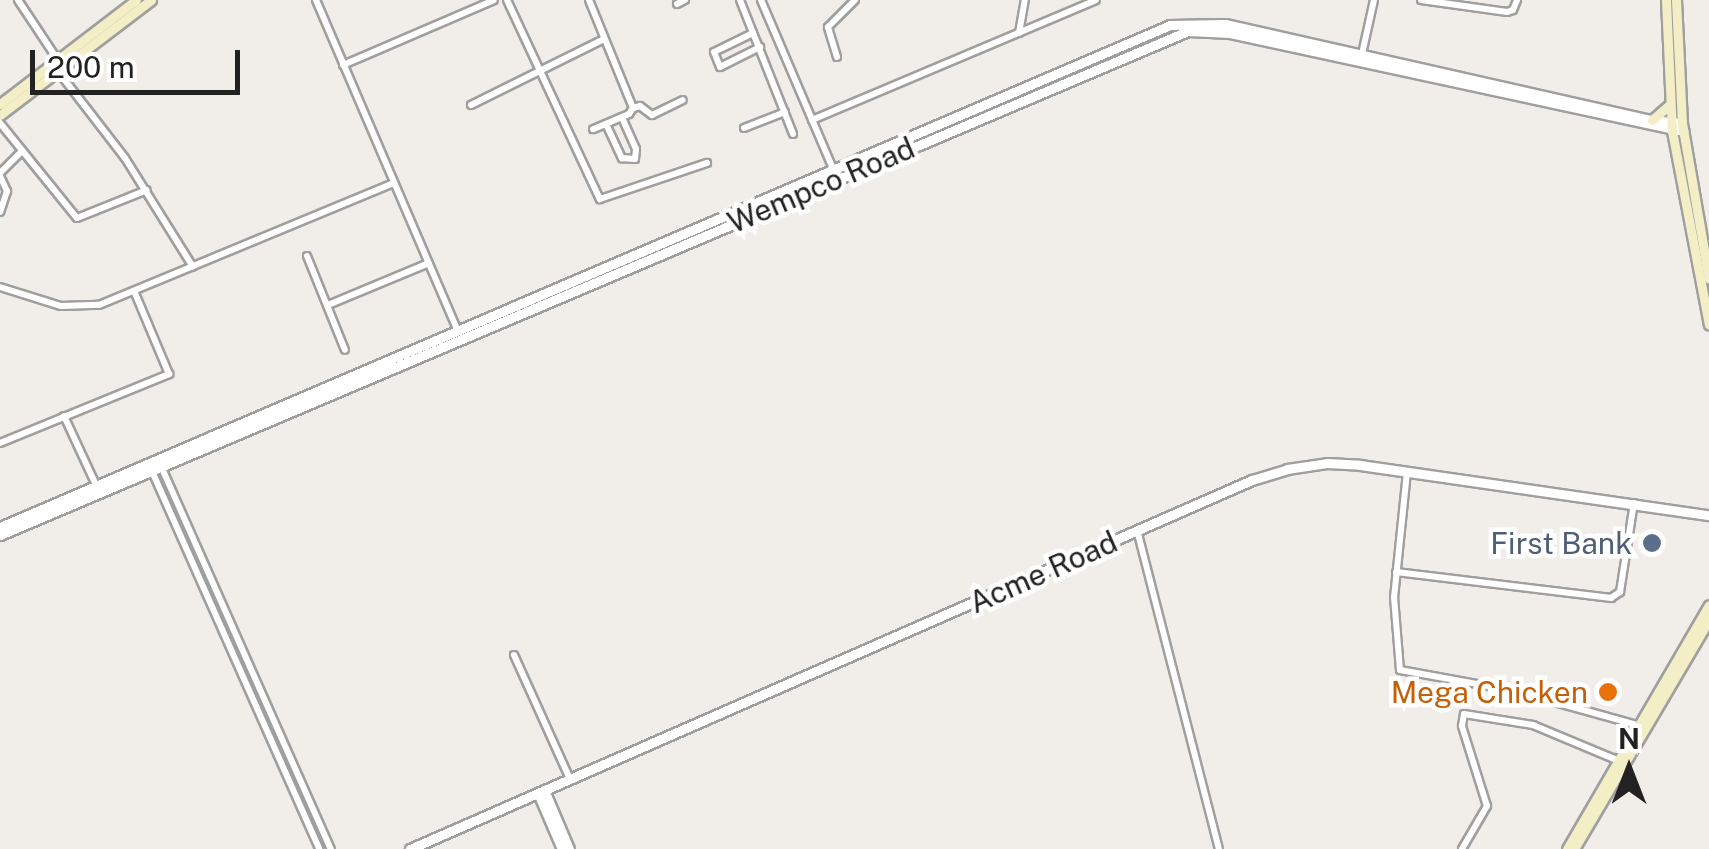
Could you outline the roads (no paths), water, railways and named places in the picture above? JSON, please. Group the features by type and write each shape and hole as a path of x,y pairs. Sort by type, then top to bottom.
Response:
{"main road":[{"path":"0,114 136,0"},
{"path":"0,104 151,0"},
{"path":"1666,0 1671,126 1709,325"},
{"path":"1676,0 1683,127 1709,278"},
{"path":"1652,120 1670,104"},
{"path":"1570,849 1709,605"},
{"path":"1570,849 1709,620"}],"street":[{"path":"18,0 58,66 147,190 193,267"},
{"path":"316,0 462,342"},
{"path":"343,65 494,0"},
{"path":"507,0 600,199 707,162"},
{"path":"589,0 633,108"},
{"path":"676,4 685,0"},
{"path":"740,0 793,134"},
{"path":"761,0 834,174"},
{"path":"837,57 828,27 854,0"},
{"path":"1018,34 1025,0"},
{"path":"812,120 1096,0"},
{"path":"1362,54 1374,0"},
{"path":"1421,0 1507,12 1514,10 1517,0"},
{"name":"Wempco Road","path":"0,535 458,331 1188,31 1283,40 1362,54 1671,126"},
{"path":"754,32 714,52 720,66 775,34"},
{"path":"472,105 530,78 537,68 604,39"},
{"name":"Wempco Road","path":"1283,40 1671,126"},
{"path":"593,129 633,108 640,106 652,115 683,100"},
{"path":"744,128 785,112"},
{"path":"606,124 622,158 635,159 636,150 622,117"},
{"path":"0,123 77,218 147,190"},
{"path":"1671,126 1683,127"},
{"path":"0,212 7,191 0,174 22,151"},
{"name":"Wempco Road","path":"0,527 96,485 462,342 834,174"},
{"path":"0,287 79,307 135,293 394,182"},
{"path":"307,256 345,350"},
{"path":"328,306 429,263"},
{"path":"0,443 168,374 135,293"},
{"path":"64,416 96,485"},
{"name":"Acme Road","path":"410,849 1137,530 1287,469 1327,463 1707,516"},
{"path":"154,465 331,849"},
{"path":"154,465 319,849"},
{"path":"1407,472 1394,628 1400,670 1515,691 1640,726"},
{"path":"1396,572 1611,598 1620,592 1634,504"},
{"path":"1137,530 1219,849"},
{"path":"514,655 570,779"},
{"path":"1462,849 1487,806 1462,726 1464,714 1533,725 1619,761"},
{"path":"541,792 565,849"},
{"path":"297,799 306,794"}],"place":[{"name":"First Bank","path":"1652,543"},
{"name":"Mega Chicken","path":"1608,692"}]}
